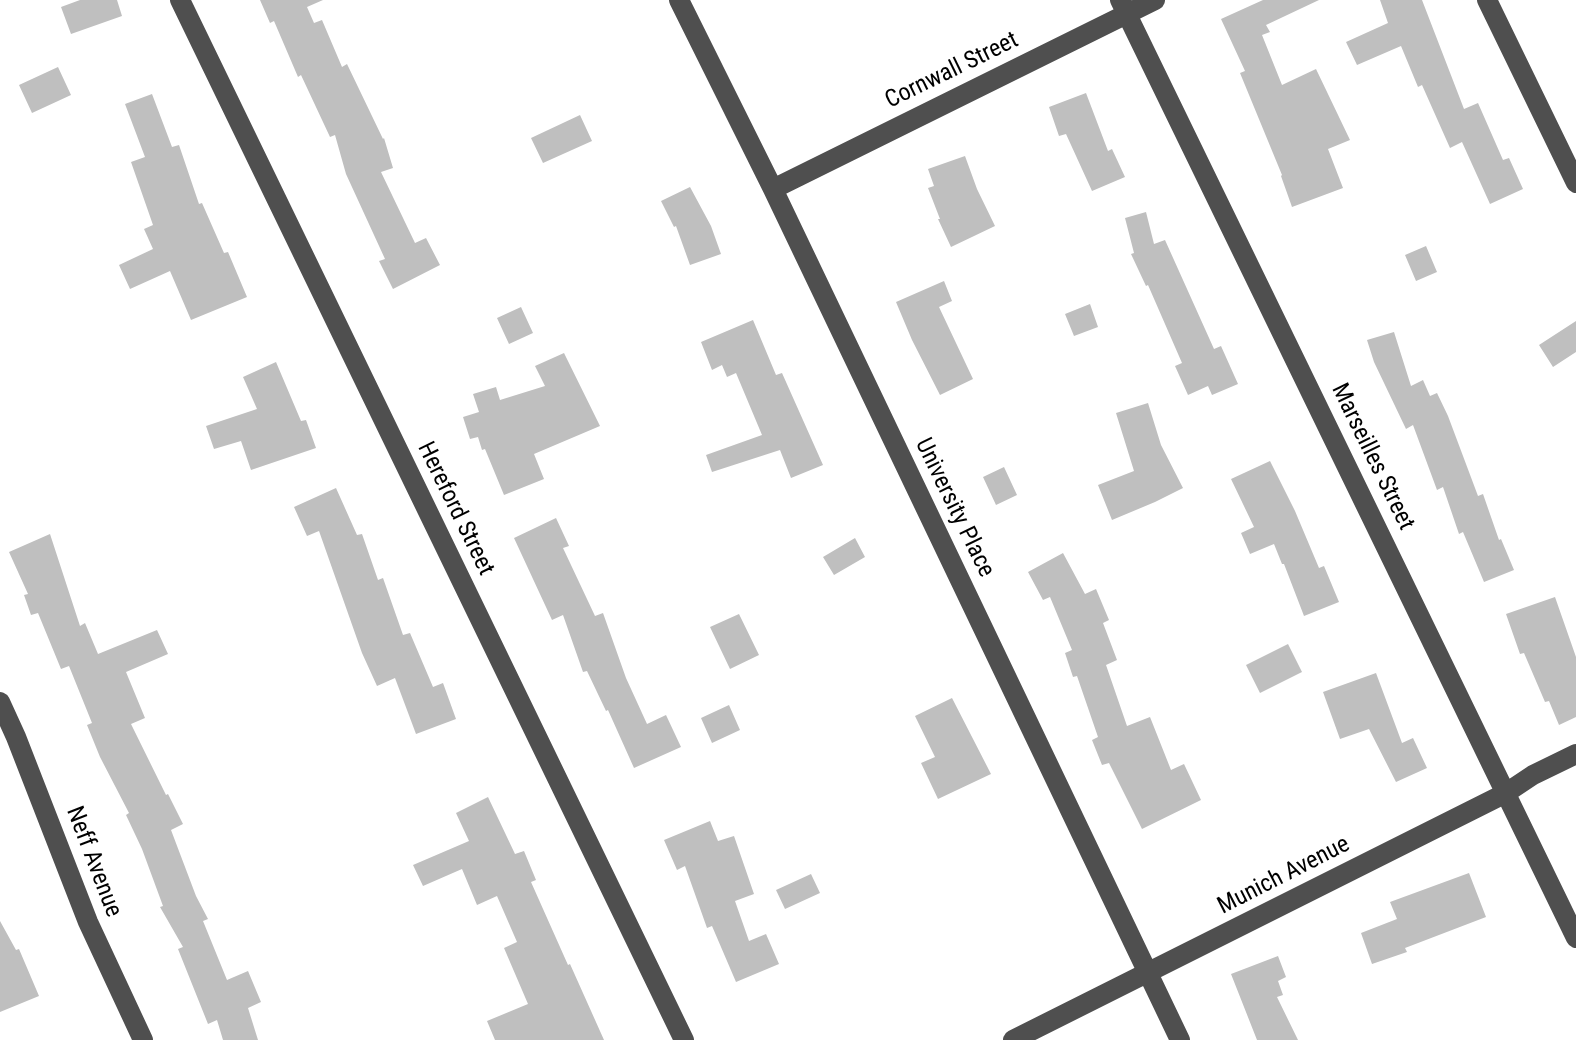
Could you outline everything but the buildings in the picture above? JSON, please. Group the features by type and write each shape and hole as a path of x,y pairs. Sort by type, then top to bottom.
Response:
{"street":[{"name":"Hereford Street","path":"180,0 684,1040"},
{"name":"University Place","path":"679,0 773,189 1180,1040"},
{"name":"Cornwall Street","path":"773,189 1123,7 1155,0"},
{"path":"1487,0 1576,183"},
{"name":"Marseilles Street","path":"1123,7 1576,938"},
{"name":"Neff Avenue","path":"0,702 88,922 143,1040"},
{"name":"Munich Avenue","path":"1013,1040 1506,793 1533,775 1576,754"}]}
